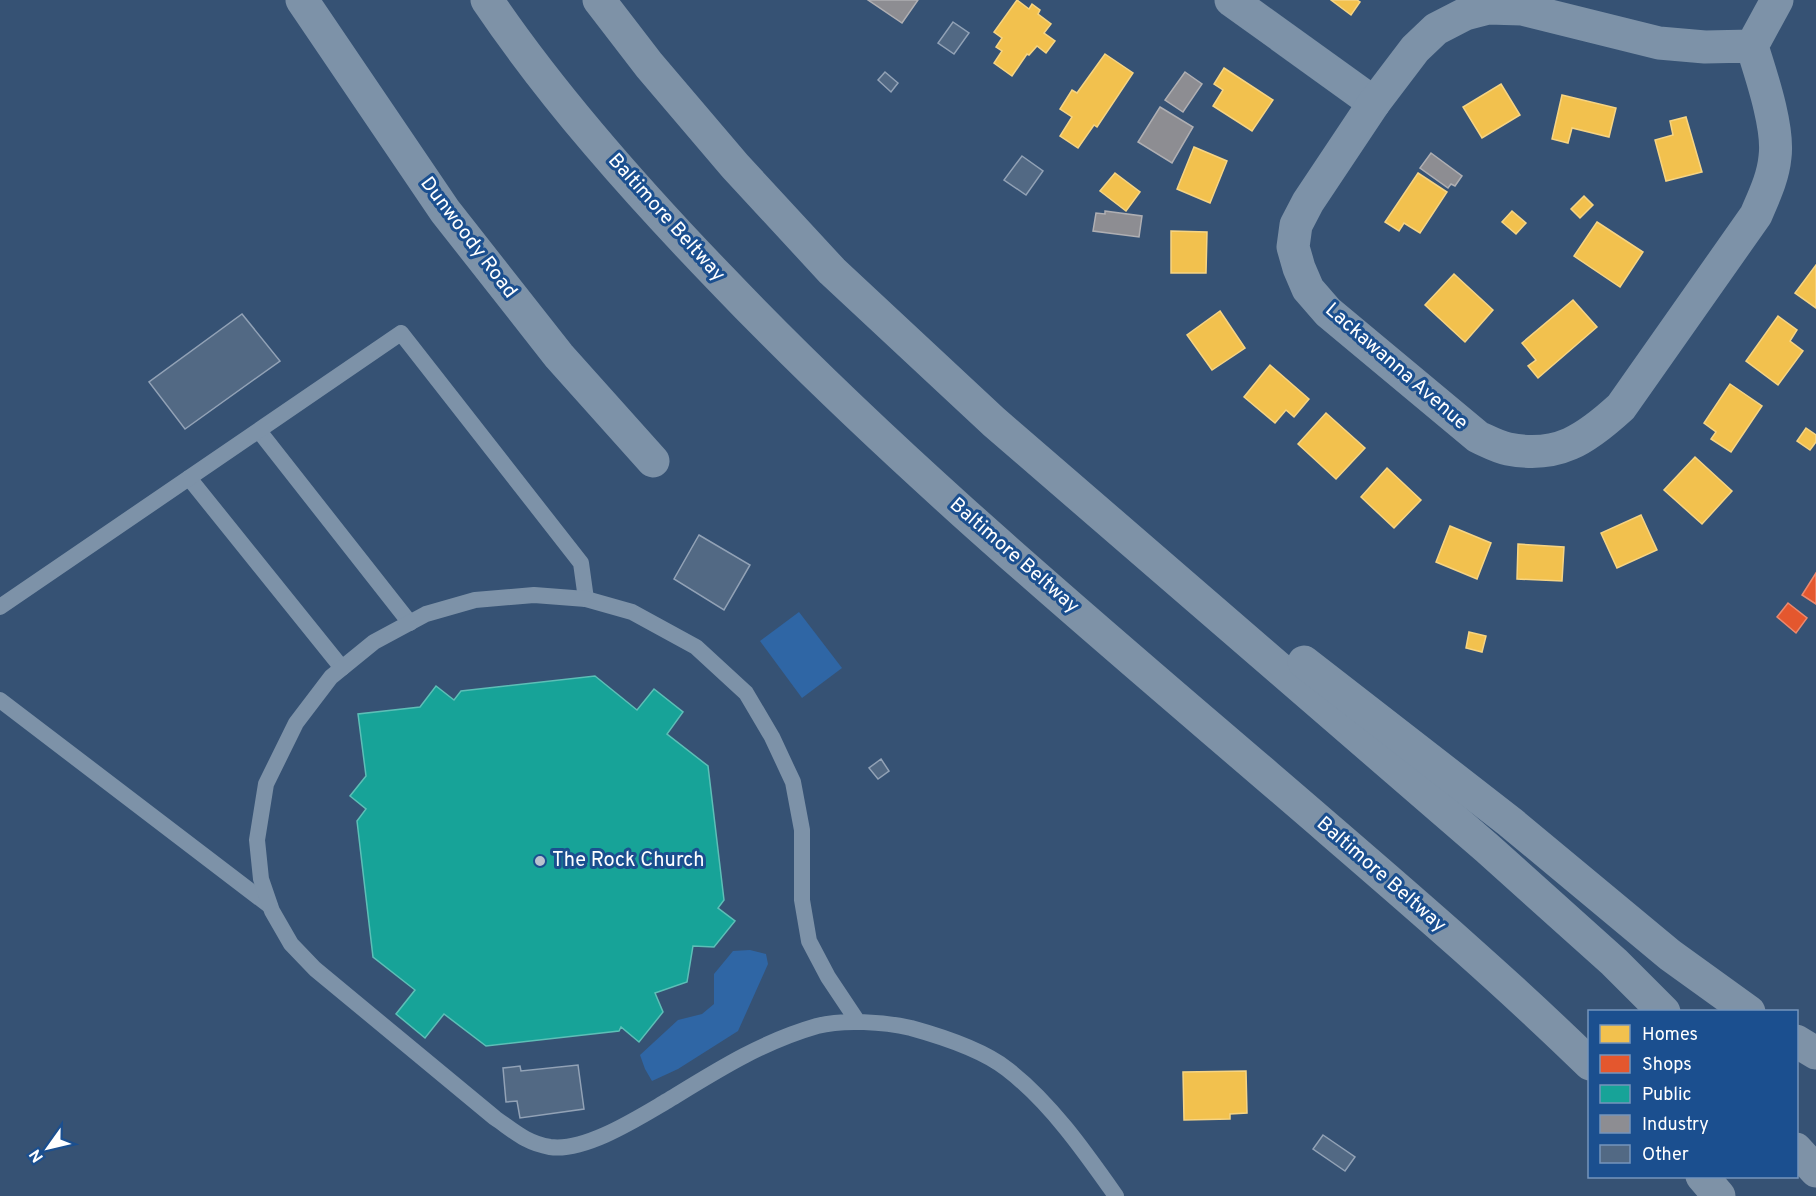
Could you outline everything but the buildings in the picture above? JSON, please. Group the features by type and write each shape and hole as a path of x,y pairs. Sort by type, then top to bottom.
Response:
{"highway":[{"name":"Baltimore Beltway","path":"487,0 582,125 669,224 778,339 935,488 1414,903 1588,1062"},
{"path":"599,0 649,65 735,166 832,271 994,422 1479,841 1614,962 1663,1010"},
{"path":"994,422 1510,822 1670,955 1748,1010"},
{"path":"1798,1042 1816,1053"},
{"path":"1798,1150 1816,1171"},
{"path":"1704,1178 1719,1196"}],"street":[{"name":"Dunwoody Road","path":"302,0 445,211 559,356 652,461"},
{"path":"1231,0 1374,103"},
{"path":"1752,46 1778,0"},
{"name":"Lackawanna Avenue","path":"1488,8 1522,9 1659,43 1705,47 1752,46 1764,83 1776,155 1770,184 1756,215 1622,407 1595,430 1568,446 1535,452 1506,449 1478,437 1328,312 1308,290 1293,247 1296,225 1308,202 1374,103 1415,49 1436,29 1465,14 1488,8"}],"lane":[{"path":"0,607 401,333 582,563 586,599"},
{"path":"259,431 410,623"},
{"path":"189,478 342,668"},
{"path":"858,1022 828,977 809,941 802,900 802,830 793,782 772,737 746,693 696,647 632,612 586,599 534,595 474,600 426,614 374,642 331,677 296,723 266,784 257,840 261,879 270,906 291,944 315,969 524,1139 552,1147 581,1144 623,1127 746,1053 784,1037 819,1025 858,1022 890,1023 927,1032 967,1047 1006,1068 1035,1094 1085,1152 1116,1196"},
{"path":"0,700 270,906"}],"shaded area":[{"path":"799,612 842,668 802,698 760,641"},
{"path":"750,950 766,954 768,964 738,1031 678,1069 652,1081 640,1055 678,1020 702,1014 714,1004 714,974 733,951"}],"place":[{"name":"The Rock Church","path":"540,861"}]}
